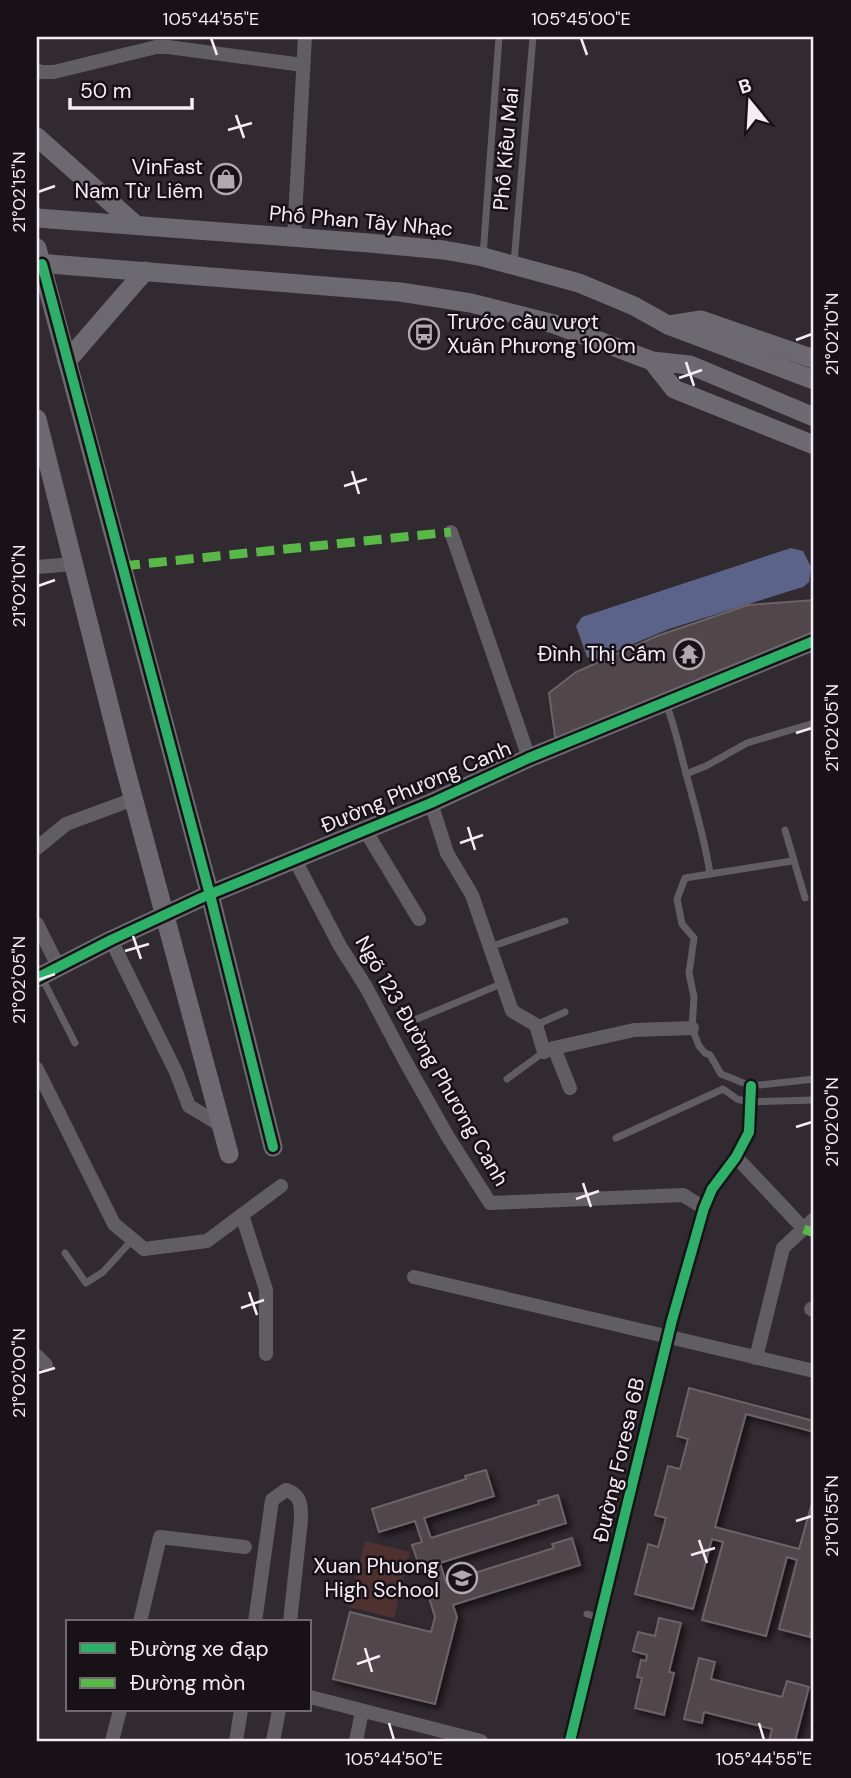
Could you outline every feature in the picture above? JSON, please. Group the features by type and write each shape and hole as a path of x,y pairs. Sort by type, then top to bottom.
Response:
{"street":[{"path":"294,236 305,37"},
{"path":"37,70 54,72 156,47 303,65"},
{"path":"37,137 136,225"},
{"name":"Phố Phan Tây Nhạc","path":"37,218 294,236 444,250 483,257 579,284 634,306 668,325 814,380"},
{"path":"273,1147 210,895 39,258 145,271 400,292 471,303 554,324 652,360 690,365 814,417"},
{"path":"67,361 145,271"},
{"path":"668,325 701,320 814,359"},
{"path":"652,360 674,389 814,445"},
{"path":"37,419 134,799 229,1154"},
{"path":"451,532 529,758"},
{"path":"37,567 74,564"},
{"name":"Đường Phương Canh","path":"45,973 210,895 431,803 529,758 814,641"},
{"path":"37,848 66,824 134,799"},
{"path":"431,803 447,853 472,895 512,1011 536,1025 570,1088"},
{"path":"365,830 419,919"},
{"name":"Ngõ 123 Đường Phương Canh","path":"295,860 340,946 366,986 448,1137 490,1203 683,1195 704,1208"},
{"path":"37,924 45,973"},
{"path":"111,940 176,1072 189,1105 222,1126"},
{"path":"549,1050 634,1030 692,1028"},
{"path":"37,1069 114,1224 144,1249 207,1241 281,1186"},
{"name":"Đường Foresa 6B","path":"570,1741 668,1337 704,1208 712,1189 736,1157 749,1132 748,1102 751,1086"},
{"path":"736,1157 809,1224 783,1248 756,1357"},
{"path":"242,1215 266,1290 266,1354"},
{"path":"414,1277 814,1371"},
{"path":"255,1620 272,1500 286,1490 298,1496 301,1504 290,1620"},
{"path":"140,1620 160,1537 245,1546"},
{"path":"312,1698 475,1740"},
{"path":"356,1741 362,1711"},
{"path":"112,1741 119,1712"},
{"path":"236,1741 241,1712"},
{"path":"273,1741 279,1712"}],"lane":[{"name":"Phố Kiều Mai","path":"483,257 499,37"},
{"name":"Phố Kiều Mai","path":"514,264 533,37"},
{"path":"665,702 676,727 704,836 710,874"},
{"path":"687,774 747,743 814,723"},
{"path":"785,830 805,898"},
{"path":"719,1091 721,1074 710,1055 699,1046 692,1028 694,997 690,973 694,938 682,923 677,899 685,878 792,861"},
{"path":"489,947 565,920"},
{"path":"45,973 75,1044"},
{"path":"417,1020 501,984"},
{"path":"536,1025 565,1012"},
{"path":"507,1079 549,1050"},
{"path":"721,1074 751,1086 814,1079"},
{"path":"616,1138 723,1089 737,1099 748,1102 814,1100"},
{"path":"65,1253 86,1283 103,1272 132,1240"},
{"path":"587,1614 601,1618"}],"shaded area":[{"path":"365,1541 410,1552 394,1618 348,1607"}],"water":[{"path":"791,548 803,551 811,567 809,582 803,587 669,629 595,660 587,657 576,626 582,617"}],"building":[{"name":"Đình Thị Cấm","path":"814,600 814,633 556,744 549,693 576,672 657,636 748,605"},
{"path":"689,1388 814,1421 814,1432 746,1414 715,1527 799,1549 814,1496 814,1619 810,1637 779,1629 797,1560 787,1557 766,1636 702,1620 723,1542 712,1539 693,1609 635,1594 648,1544 658,1547 666,1518 655,1515 668,1466 680,1469 688,1439 677,1436"},
{"path":"486,1470 494,1496 424,1518 431,1538 539,1504 538,1501 558,1495 566,1523 440,1563 446,1582 554,1548 552,1544 572,1538 580,1565 453,1605 457,1617 435,1704 333,1679 350,1612 431,1632 435,1617 426,1588 436,1585 429,1565 420,1568 412,1545 422,1542 415,1521 379,1532 372,1509"},
{"path":"659,1618 681,1623 669,1672 674,1673 664,1715 635,1708 642,1678 637,1677 641,1660 646,1661 647,1655 633,1651 638,1632 655,1636"},
{"path":"699,1658 715,1662 711,1679 782,1697 787,1681 809,1687 795,1741 769,1741 772,1729 704,1712 702,1723 684,1719"}],"marked path":[{"path":"122,566 451,532"},
{"path":"804,1229 814,1233"}],"cycle path":[{"path":"42,264 210,895 273,1147"},
{"path":"37,978 201,898 431,803 529,758 814,641"},
{"path":"570,1741 672,1320 704,1208 712,1189 736,1157 749,1132 751,1086"}],"place":[{"name":"VinFast Nam Từ Liêm","path":"226,179"},
{"name":"Trước cầu vượt Xuân Phương 100m","path":"424,334"},
{"name":"Đình Thị Cấm","path":"689,654"},
{"name":"Xuan Phuong High School","path":"462,1578"}]}
